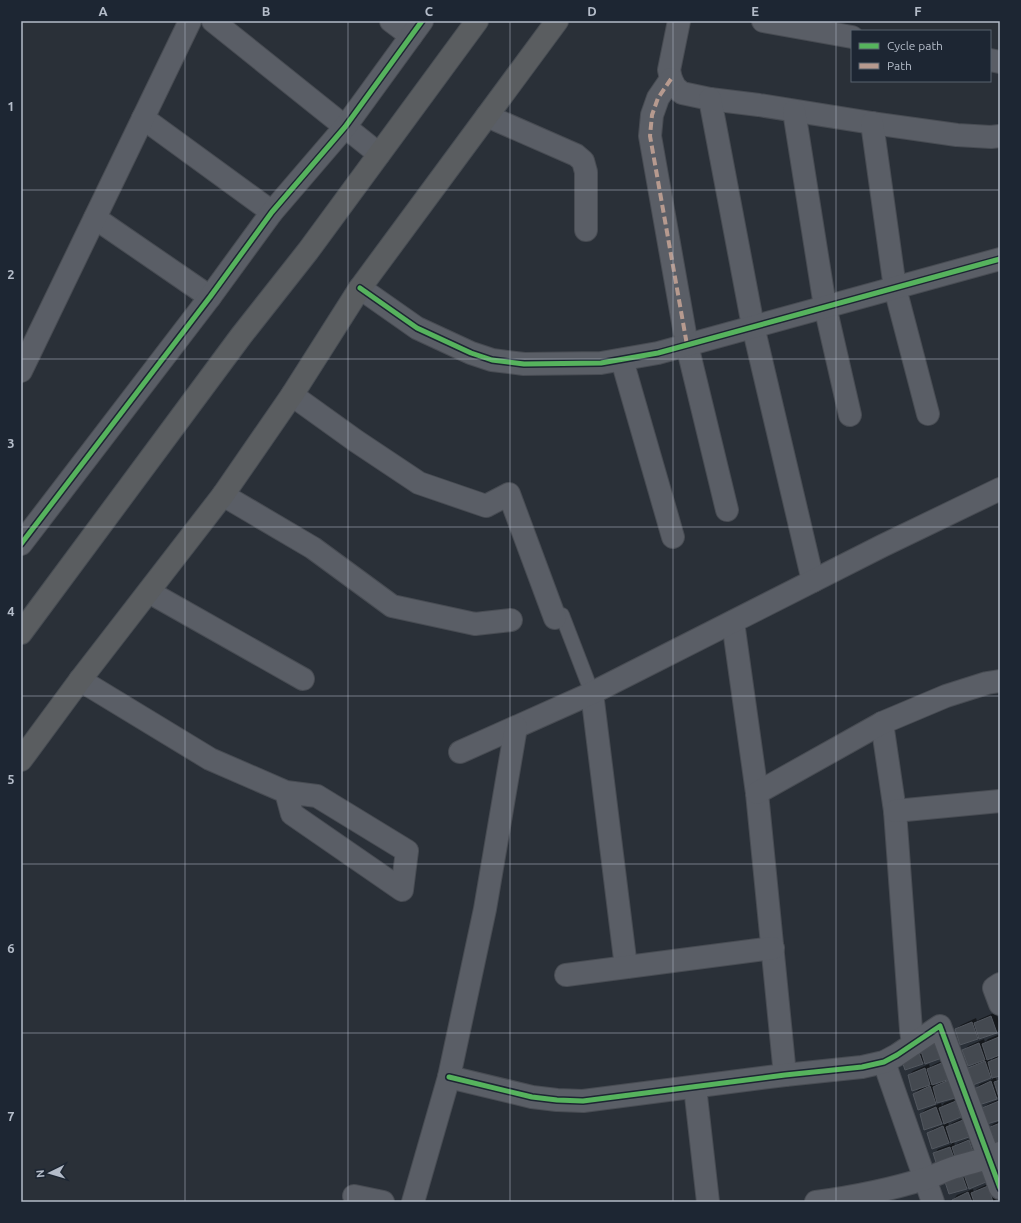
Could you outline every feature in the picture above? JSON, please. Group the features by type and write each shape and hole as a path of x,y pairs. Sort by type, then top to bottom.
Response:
{"highway":[{"path":"21,633 241,336 308,251 478,21"},
{"path":"21,760 80,680 223,495 292,395 360,288 557,21"}],"street":[{"path":"21,371 190,21"},
{"path":"213,21 379,154"},
{"path":"21,544 210,297 272,212 345,127 416,29 392,21"},
{"path":"679,21 669,70 671,80 675,87 682,93 710,99 957,135 1000,136"},
{"path":"763,21 851,37"},
{"path":"671,80 658,98 652,114 650,136 687,345 727,510"},
{"path":"710,99 753,326 813,581"},
{"path":"794,111 825,306 850,415"},
{"path":"487,116 576,155 583,161 586,172 586,230"},
{"path":"143,118 272,212"},
{"path":"872,123 895,288 928,414"},
{"path":"95,218 210,297"},
{"path":"360,288 417,328 471,353 492,360 524,364 601,363 658,353 1000,259"},
{"path":"622,360 673,537"},
{"path":"292,395 356,441 419,483 486,506 509,494 558,617"},
{"path":"460,752 592,693 882,546 1000,489"},
{"path":"223,495 313,548 392,606 475,624 511,620"},
{"path":"149,592 303,679"},
{"path":"733,622 757,793 785,1075"},
{"path":"80,680 210,759 286,792 317,796 407,851 402,890 292,814 286,792"},
{"path":"757,793 882,723 946,696 987,683 1000,681"},
{"path":"592,693 626,967"},
{"path":"882,723 895,811 913,1044"},
{"path":"413,1202 449,1077 485,909 516,727"},
{"path":"895,811 1000,801"},
{"path":"566,975 773,948"},
{"path":"1000,984 994,988 1000,1004"},
{"path":"449,1077 532,1097 583,1101 785,1075 862,1067 884,1062 940,1026 995,1155 1000,1188"},
{"path":"884,1062 933,1202"},
{"path":"695,1086 708,1202"},
{"path":"816,1202 863,1199 995,1155"},
{"path":"354,1196 383,1202"}],"lane":[{"path":"558,617 592,693"}],"building":[{"path":"991,1016 997,1033 979,1039 974,1023"},
{"path":"972,1022 978,1039 960,1045 955,1029"},
{"path":"999,1037 1000,1055 987,1060 982,1044"},
{"path":"936,1041 942,1058 925,1064 920,1048"},
{"path":"979,1043 985,1060 968,1066 962,1050"},
{"path":"917,1047 923,1064 905,1070 900,1055"},
{"path":"1000,1057 1000,1076 992,1078 988,1062"},
{"path":"985,1061 991,1078 973,1085 968,1068"},
{"path":"944,1062 950,1079 932,1085 927,1069"},
{"path":"925,1068 930,1085 912,1091 908,1075"},
{"path":"949,1080 955,1098 937,1103 933,1087"},
{"path":"1000,1080 1000,1098 999,1098 994,1082"},
{"path":"991,1081 997,1099 979,1105 974,1089"},
{"path":"930,1086 936,1104 918,1110 913,1094"},
{"path":"956,1101 961,1117 944,1124 939,1108"},
{"path":"999,1101 1000,1120 987,1124 982,1108"},
{"path":"936,1107 942,1124 924,1130 920,1114"},
{"path":"963,1120 969,1137 951,1143 946,1127"},
{"path":"1000,1123 1000,1142 993,1144 988,1128"},
{"path":"943,1126 949,1143 932,1149 927,1133"},
{"path":"969,1140 975,1157 957,1163 952,1147"},
{"path":"950,1147 956,1164 938,1169 933,1153"},
{"path":"980,1166 986,1182 969,1189 963,1172"},
{"path":"961,1172 967,1189 949,1194 944,1179"},
{"path":"988,1186 993,1202 974,1202 971,1193"},
{"path":"968,1192 972,1202 952,1202 952,1200"}],"marked path":[{"path":"671,79 658,98 652,115 650,136 687,345"}],"cycle path":[{"path":"21,544 210,297 272,212 345,127 422,21"},
{"path":"360,288 417,328 471,353 492,360 524,364 601,363 658,353 1000,259"},
{"path":"449,1077 532,1097 583,1101 785,1075 862,1067 884,1062 940,1026 1000,1188"}]}
